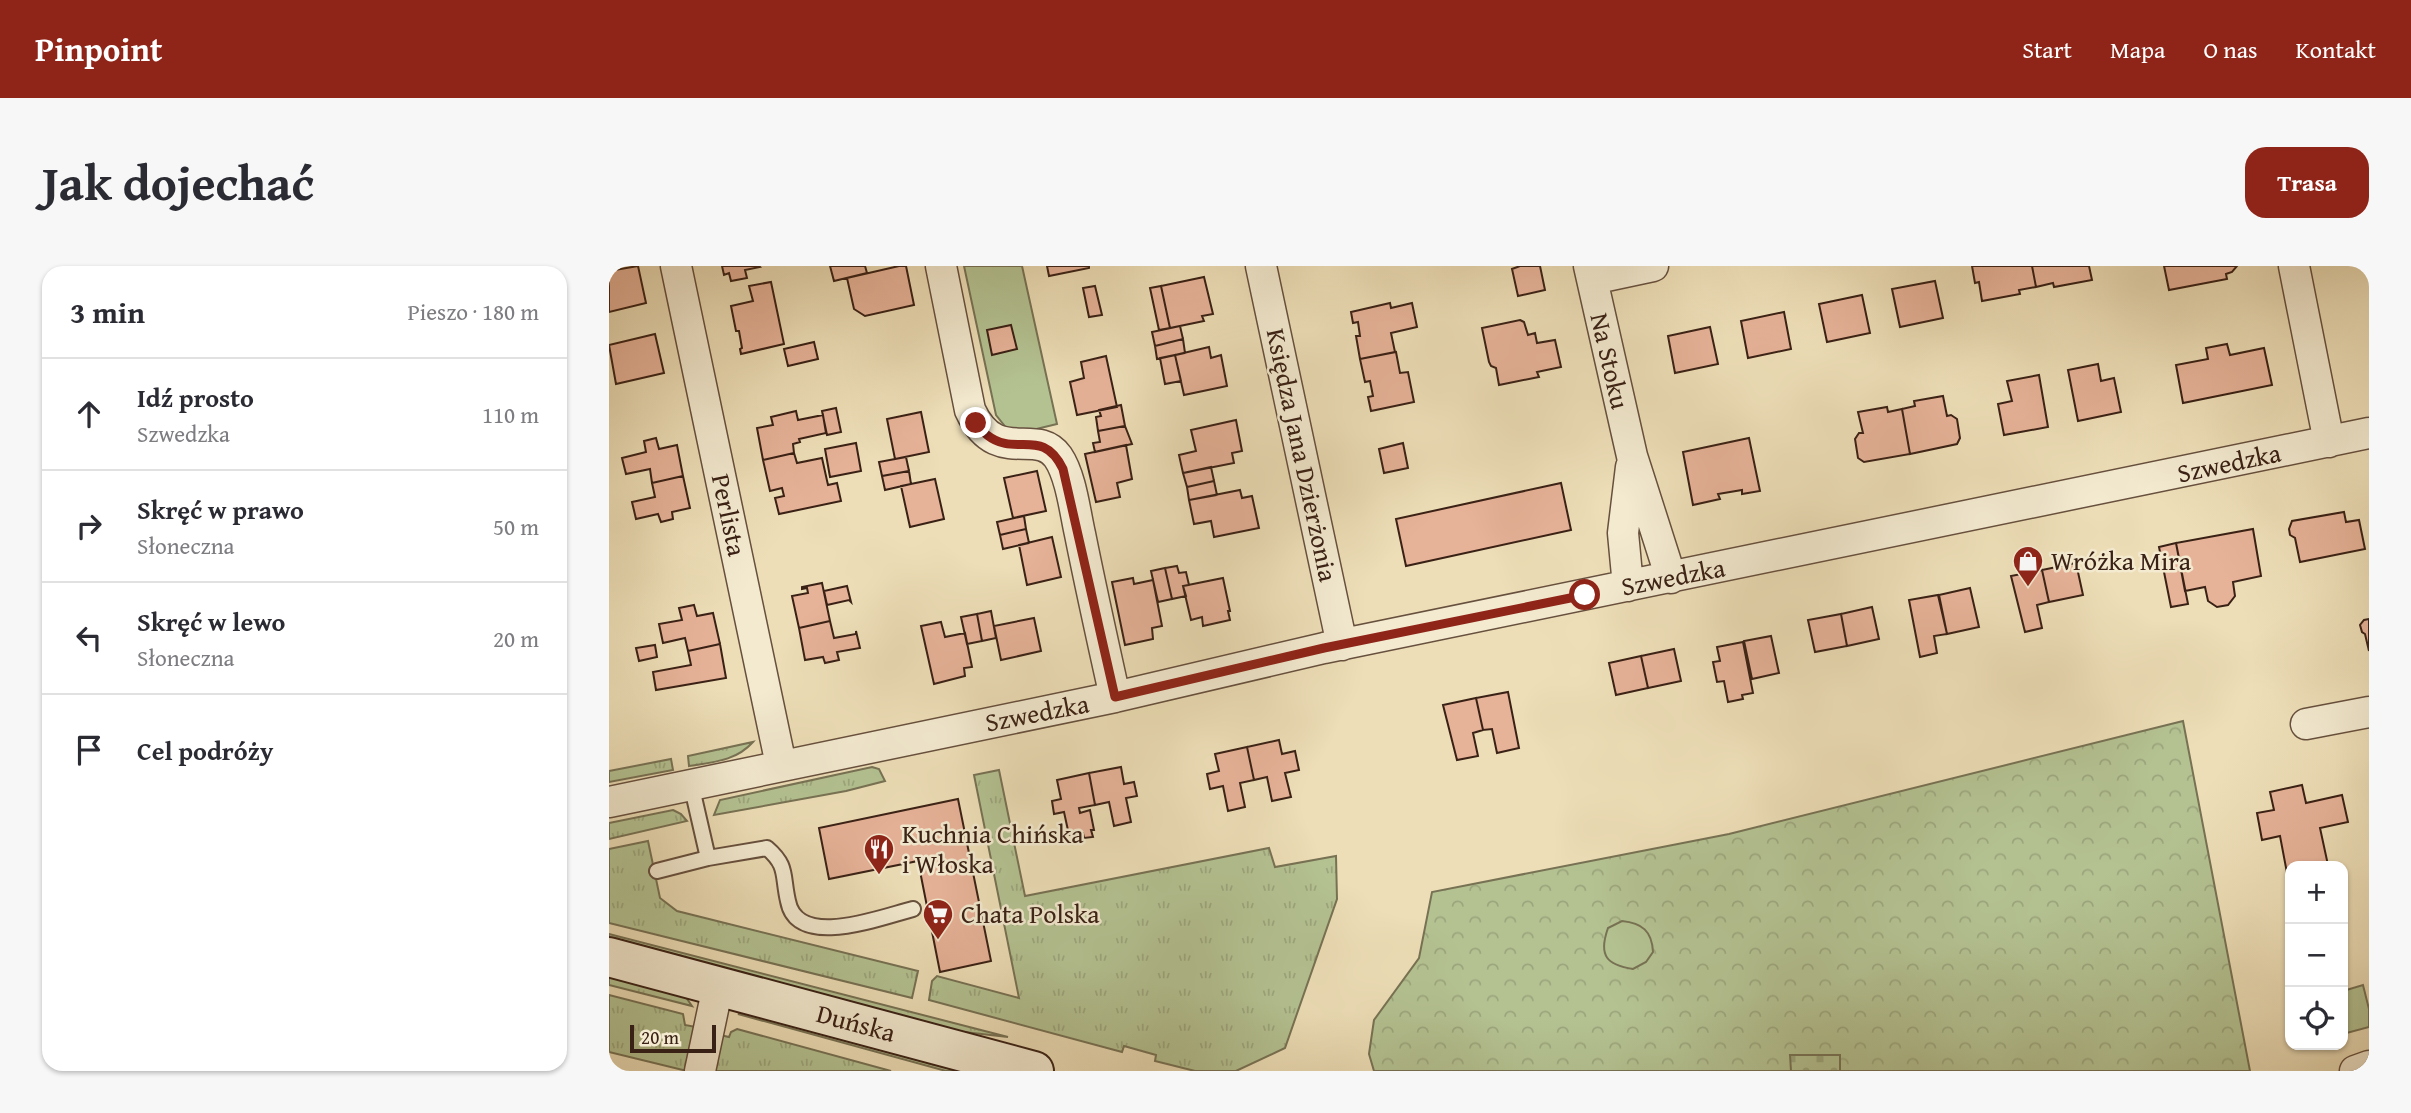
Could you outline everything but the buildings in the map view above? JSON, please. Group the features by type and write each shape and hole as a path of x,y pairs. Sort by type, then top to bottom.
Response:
{"street":[{"name":"Perlista","path":"676,266 781,765"},
{"path":"941,266 970,410 976,423 987,435 1000,442 1040,445 1050,449 1058,457 1063,469 1115,697"},
{"name":"Księdza Jana Dzierżonia","path":"1261,266 1342,645"},
{"path":"1590,272 1653,266"},
{"path":"2294,266 2329,443"},
{"name":"Na Stoku","path":"1590,272 1632,456 1671,578"},
{"name":"Szwedzka","path":"609,802 1115,697 1342,645 2369,433"},
{"name":"Na Stoku","path":"1628,586 1623,533 1632,456"},
{"path":"2306,724 2369,712"},
{"name":"Duńska","path":"609,957 1034,1071"},
{"path":"700,1071 718,986"},
{"path":"2355,1071 2369,1066"}],"lane":[{"path":"691,784 708,858"},
{"path":"657,871 708,858 768,848 781,860 788,905 800,922 820,929 835,928 913,909"}],"green space":[{"path":"964,266 1022,266 1057,424 1024,432 1008,430 996,415"},
{"path":"2183,721 2250,1071 1374,1071 1369,1054 1374,1020 1419,958 1432,892 1729,834"},
{"path":"753,742 732,757 689,766 688,756"},
{"path":"671,759 673,770 609,782 609,771"},
{"path":"872,767 879,769 885,781 846,791 714,815 720,800"},
{"path":"999,770 1025,896 1269,848 1275,867 1336,856 1337,899 1285,1048 1236,1071 1195,1071 1155,1061 1156,1055 1124,1046 1122,1052 929,1000 932,981 937,976 1019,998 974,775"},
{"path":"673,810 687,821 609,839 609,823"},
{"path":"648,841 660,898 677,911 918,971 912,998 609,923 609,849"},
{"path":"1622,921 1645,929 1651,939 1653,952 1646,962 1633,969 1611,962 1605,952 1608,928"},
{"path":"609,934 1008,1037 929,1028 609,941"},
{"path":"609,972 685,996 692,1006 609,985"},
{"path":"2363,985 2369,1009 2369,1027 2348,1033 2348,990"},
{"path":"609,995 683,1014 685,1025 696,1027 687,1071 609,1052"},
{"path":"748,1012 979,1071 946,1071 738,1014"},
{"path":"737,1029 891,1071 714,1071 720,1035 729,1037 731,1032"},
{"path":"1790,1055 1840,1055 1840,1071 1791,1071"}],"place":[{"name":"Wróżka Mira","path":"2028,588"},
{"name":"Kuchnia Chińska i Włoska","path":"879,876"},
{"name":"Chata Polska","path":"938,941"}],"route":[{"path":"976,423 987,435 1000,442 1040,445 1050,449 1058,457 1074,508 1115,697 1324,648 1585,595"}]}
